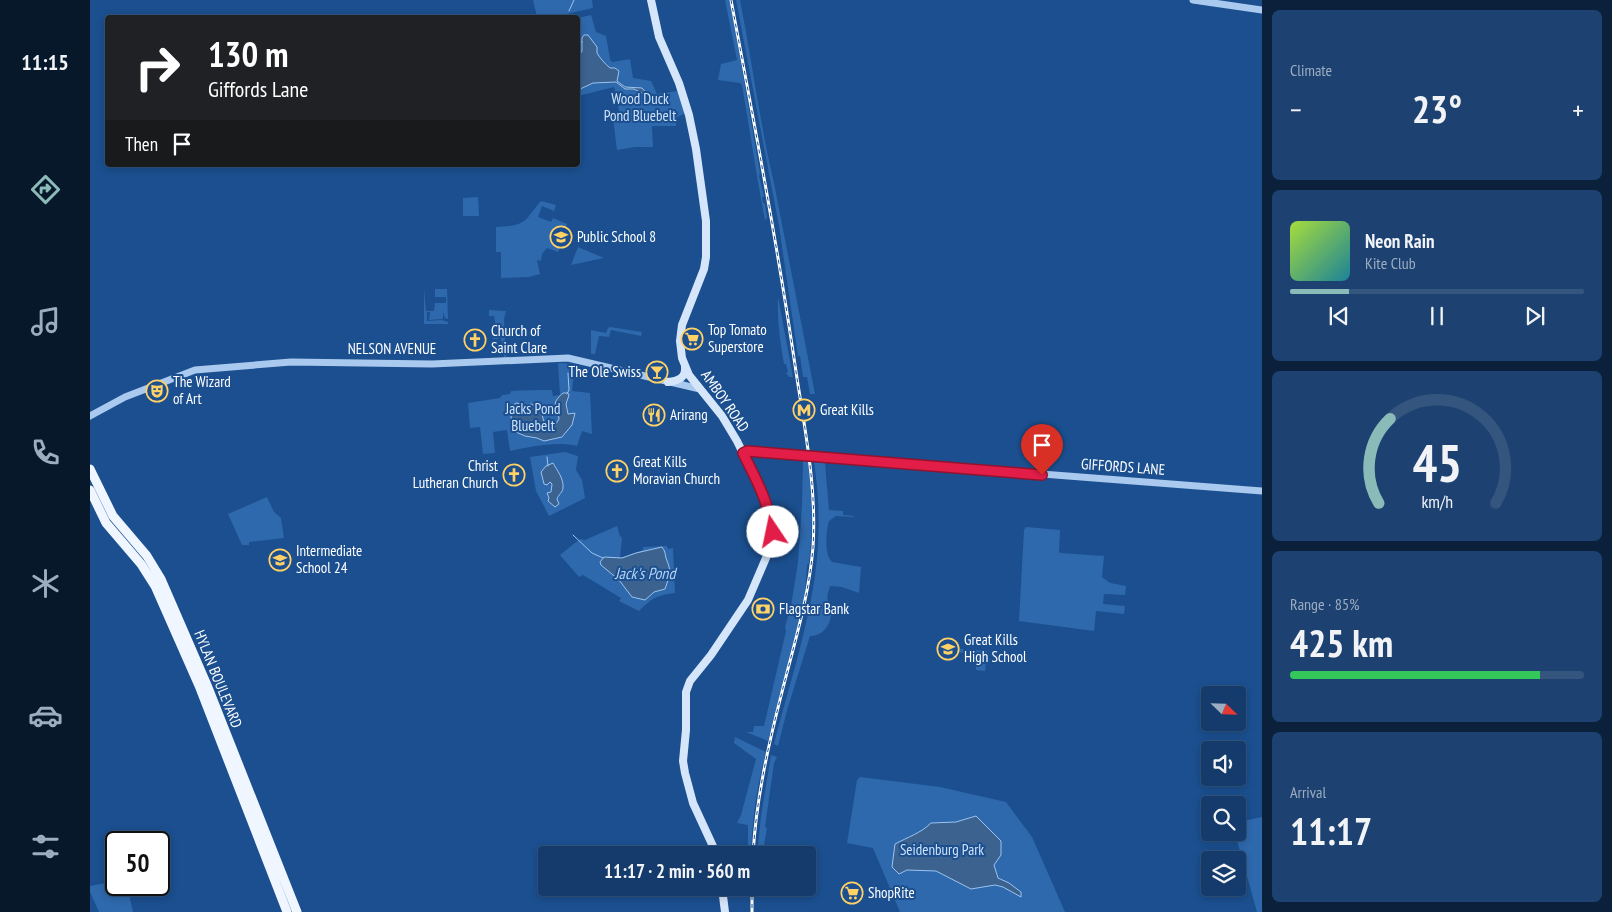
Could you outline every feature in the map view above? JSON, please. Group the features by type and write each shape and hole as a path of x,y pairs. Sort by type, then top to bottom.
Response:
{"main road":[{"name":"AMBOY ROAD","path":"652,0 659,37 679,82 689,115 696,149 706,221 707,249 704,268 680,334 681,349 686,367 700,389 722,416 743,453 768,507 773,532 772,544 748,600 711,655 690,681 686,692 686,730 683,761 685,773 693,803 713,846"},
{"path":"668,382 677,381 682,378 686,367"},
{"name":"HYLAN BOULEVARD","path":"90,469 113,516 147,556 161,579 207,684 297,912"},
{"name":"HYLAN BOULEVARD","path":"90,490 106,523 141,564 154,586 200,688 287,912"},
{"path":"723,896 725,912"}],"street":[{"path":"1192,0 1262,10"},
{"name":"NELSON AVENUE","path":"90,416 122,399 189,371 248,364 290,362 433,364 568,358 700,389"},
{"name":"GIFFORDS LANE","path":"743,453 751,451 1262,491"}],"green space":[{"path":"533,0 592,0 593,8 563,15 537,15"},
{"path":"725,0 730,0 759,176 764,196 762,198 767,218 765,220 742,85 740,83 718,80 721,64 737,60"},
{"path":"736,0 740,0 764,138 815,394 810,394 807,377 803,377 800,356 798,356 779,226"},
{"name":"Wood Duck Pond Bluebelt","path":"591,15 596,32 606,36 612,62 630,59 633,78 651,81 657,94 677,91 685,113 676,118 676,126 652,126 653,147 617,150 613,118 620,116 614,87 580,96 580,18"},
{"path":"478,197 479,216 463,216 463,198"},
{"path":"541,201 556,205 554,211 542,206 538,217 551,222 553,218 567,224 566,234 554,230 550,240 561,245 558,252 547,248 542,254 541,261 537,260 540,274 529,277 501,278 501,252 496,252 496,227 514,225 526,220"},
{"path":"578,247 604,258 571,265"},
{"path":"424,289 426,311 434,311 435,303 446,303 446,297 435,297 435,289 447,289 448,319 445,318 443,312 443,319 429,320 430,312 427,312 427,321 442,320 448,322 448,324 424,324"},
{"path":"778,297 793,377 789,377 786,373 788,372 786,364 784,364 779,331"},
{"path":"489,310 506,311 504,319 506,357 504,357 499,337 499,328 496,328 494,316 489,316"},
{"path":"610,327 642,332 641,336 611,330 609,337 599,336 595,354 591,354 591,330 606,333"},
{"name":"Jacks Pond Bluebelt","path":"558,363 575,364 572,391 590,393 592,434 582,431 577,446 552,444 510,451 507,430 493,432 495,453 483,454 480,427 470,428 468,403 500,398 502,395 510,394 511,391 552,390 553,396 560,395"},
{"name":"Jacks Pond Bluebelt","path":"565,452 578,456 576,470 582,480 585,498 549,516 536,491 530,457"},
{"path":"803,461 809,462 811,487 812,525 809,563 807,565 805,594 799,622 768,741 746,732 753,732 754,726 764,726 786,631 785,627 791,606 798,562"},
{"path":"814,462 825,463 829,510 843,511 843,515 854,516 836,516 829,521 827,548 832,562 861,567 859,593 842,587 830,586 828,601 831,606 831,617 824,630 810,636 778,746 774,744 803,636 814,582 818,548 818,514"},
{"path":"267,497 274,512 281,518 284,538 249,542 249,545 242,545 228,514"},
{"path":"617,526 622,538 620,558 643,550 643,547 667,546 668,549 673,548 675,593 655,598 639,611 619,601 621,598 583,575 579,577 560,555 580,539 585,540"},
{"path":"1026,527 1060,530 1059,552 1061,553 1104,556 1102,577 1110,583 1126,586 1125,595 1104,594 1103,604 1125,606 1124,614 1096,611 1094,631 1019,621 1024,530"},
{"path":"950,648 987,651 985,671 976,670 976,663 968,662 969,653 949,652"},
{"path":"735,737 766,752 756,803 751,846 748,846 748,825 737,823 741,815 756,759 734,743"},
{"path":"771,755 777,757 774,763 765,827 767,828 765,846 758,846"},
{"name":"Seidenburg Park","path":"860,777 940,787 1006,802 1032,837 1065,912 900,912 873,848 847,843 857,780"},
{"path":"1262,817 1262,912 1257,912 1246,872 1246,851 1240,851 1237,841 1246,841 1246,820"},
{"path":"105,883 105,896 129,896 133,912 99,912 90,892 90,886"}],"water":[{"path":"584,35 588,35 597,47 597,53 606,65 619,71 617,81 625,87 642,88 647,94 650,104 646,95 634,89 625,89 616,82 593,83 580,89 582,38"},
{"path":"563,393 568,393 569,395 566,404 568,414 575,413 572,425 562,437 544,441 516,432 511,417 512,406 516,403 531,404 540,408 545,425 554,427 559,419 555,403"},
{"path":"553,463 563,485 557,499 559,504 555,507 548,501 547,493 551,492 552,484 550,482 547,485 544,484 541,472 546,466"},
{"name":"Jack's Pond","path":"662,547 670,574 665,589 654,592 645,600 632,597 619,580 600,562 604,557 622,558"},
{"path":"976,816 1001,841 1001,855 994,865 998,878 1021,892 1021,897 1003,887 995,885 971,889 936,871 907,870 899,874 892,867 895,844 919,832 931,823 956,822"}],"waterway":[{"path":"569,11 574,0"},
{"path":"567,394 569,390 568,373"},
{"path":"547,457 548,466"},
{"path":"573,535 592,553 603,558"}],"railway":[{"path":"731,0 788,319 809,456 814,524 808,584 801,620 767,753 754,846"},
{"path":"752,896 752,912"}],"place":[{"name":"Public School 8","path":"561,237"},
{"name":"Top Tomato Superstore","path":"692,339"},
{"name":"Church of Saint Clare","path":"475,340"},
{"name":"The Ole Swiss","path":"657,372"},
{"name":"The Wizard of Art","path":"157,391"},
{"name":"Great Kills","path":"804,410"},
{"name":"Arirang","path":"654,415"},
{"name":"Great Kills Moravian Church","path":"617,471"},
{"name":"Christ Lutheran Church","path":"514,475"},
{"name":"Intermediate School 24","path":"280,560"},
{"name":"Flagstar Bank","path":"763,609"},
{"name":"Great Kills High School","path":"948,649"},
{"name":"ShopRite","path":"852,893"}],"route":[{"path":"773,532 765,498 743,453 747,451 1042,475"}]}
